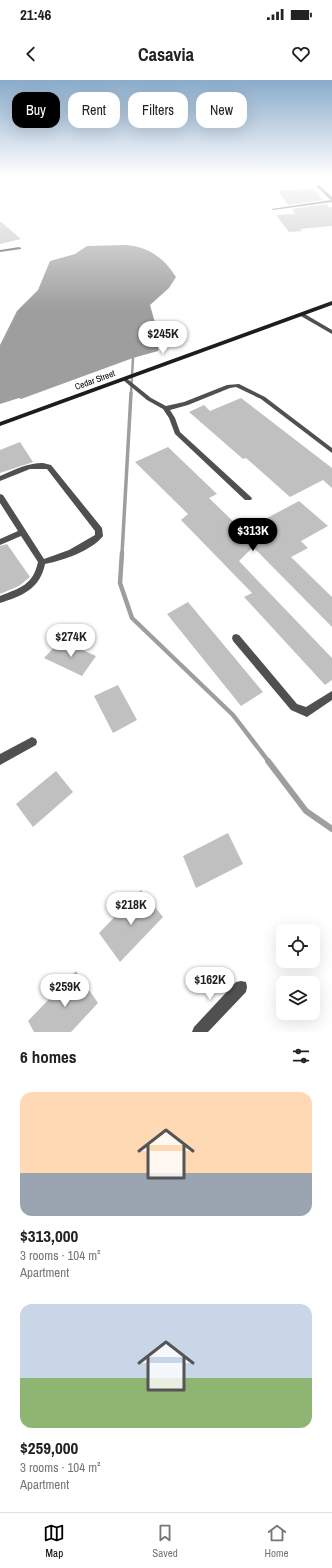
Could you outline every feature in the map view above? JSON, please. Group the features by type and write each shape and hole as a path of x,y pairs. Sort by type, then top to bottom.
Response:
{"street":[{"path":"0,251 18,248"},
{"name":"Cedar Street","path":"0,424 332,303"},
{"path":"301,314 332,332"},
{"path":"125,378 145,396 166,409 172,418 177,433 248,498"},
{"path":"166,409 178,407 229,386 237,386 247,389 263,398 332,450"},
{"path":"0,478 26,468 41,465 49,467 98,530 99,536 92,542 52,560 42,562"},
{"path":"0,497 42,562 41,571 33,585 0,600"},
{"path":"0,542 23,532"},
{"path":"236,638 294,706 307,712 332,695"},
{"path":"0,760 32,742"},
{"path":"199,1032 240,987"}],"shaded area":[{"path":"126,245 149,251 161,259 176,277 169,288 150,305 159,337 158,351 133,358 21,399 19,398 0,404 0,345 17,311 38,290 50,261 75,254 87,246"}],"building":[{"path":"280,220 332,220 332,226 300,229 302,231 289,232"},
{"path":"0,221 21,239 0,244"},
{"path":"241,398 332,468 332,488 323,480 290,497 246,458 243,459 189,412 204,405 210,411"},
{"path":"20,442 33,462 0,473 0,450"},
{"path":"168,447 217,494 209,498 243,531 299,501 328,526 301,541 308,548 291,557 332,597 332,627 253,547 239,561 332,658 332,680 325,685 244,597 252,593 181,520 188,514 135,462"},
{"path":"7,544 30,577 19,586 0,594 0,546"},
{"path":"188,602 263,692 241,706 167,614"},
{"path":"61,640 96,656 82,676 44,658"},
{"path":"118,685 137,720 113,733 94,696"},
{"path":"56,771 73,792 33,827 16,804"},
{"path":"228,833 243,864 196,888 183,856"},
{"path":"141,890 163,917 120,962 99,933"},
{"path":"76,971 98,1003 71,1032 34,1032 28,1021"}],"waterway":[{"path":"131,394 133,358"},
{"path":"122,554 131,393"},
{"path":"122,553 120,583 132,618 233,715 269,762"},
{"path":"268,761 306,811 332,829"}]}
